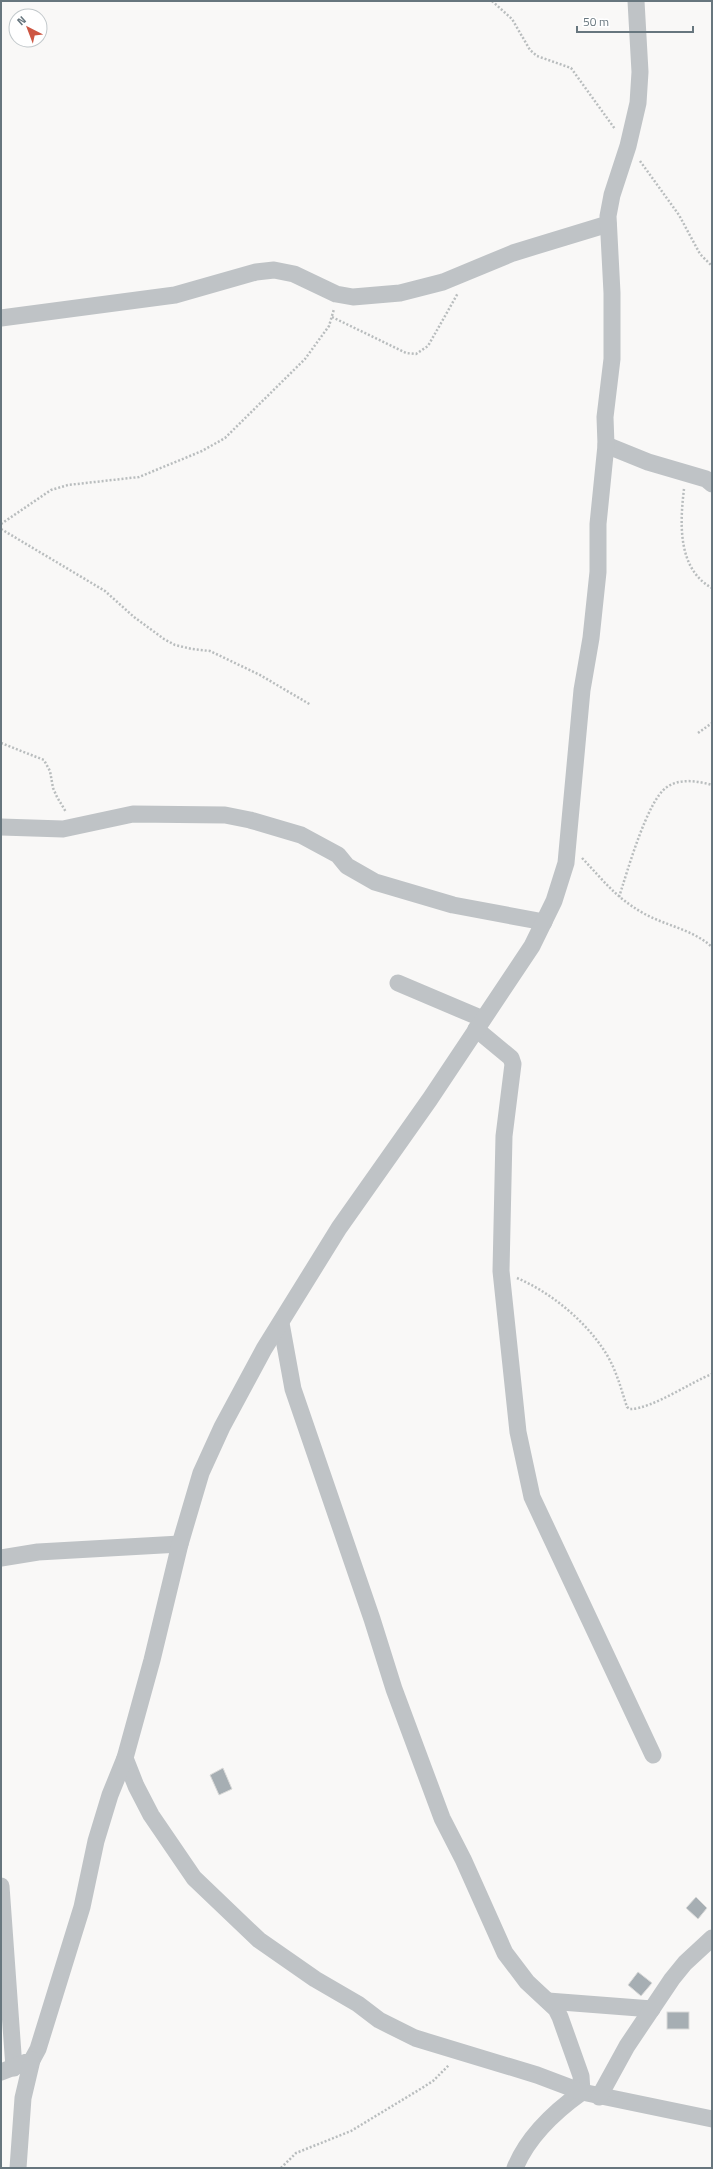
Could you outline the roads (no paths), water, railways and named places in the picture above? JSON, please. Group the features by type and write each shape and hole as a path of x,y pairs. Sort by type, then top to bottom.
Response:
{"street":[{"path":"18,2168 24,2098 32,2060 38,2049 82,1908 96,1841 110,1795 125,1758 152,1660 180,1544 201,1473 222,1427 264,1349 339,1228 421,1112 532,946 554,901 566,863 582,690 591,638 598,572 598,524 606,445 605,416 612,359 613,332 608,224 612,195 628,146 638,103 640,72 636,1"},
{"path":"1,318 175,295 256,272 274,270 294,274 336,294 353,297 400,293 443,282 513,253 608,224"},
{"path":"606,445 648,462 706,479 712,484"},
{"path":"1,827 63,829 133,814 225,815 250,820 302,835 338,855 347,866 375,882 453,905 544,922"},
{"path":"398,983 480,1024 510,1058 513,1064 504,1136 501,1271 518,1432 532,1497 654,1755"},
{"path":"281,1323 293,1389 372,1619 394,1689 442,1818 463,1859 505,1952 527,1982 556,2009 563,2022 581,2076 582,2092"},
{"path":"1,1558 38,1552 180,1544"},
{"path":"125,1758 136,1786 151,1815 194,1878 259,1940 315,1979 358,2004 379,2020 415,2038 536,2075 582,2092 600,2097 712,2119"},
{"path":"1,1886 7,2070 32,2060"},
{"path":"600,2097 627,2046 672,1978 684,1963 712,1938"},
{"path":"548,2001 652,2009"},
{"path":"515,2168 531,2139 563,2106 582,2092"}]}
